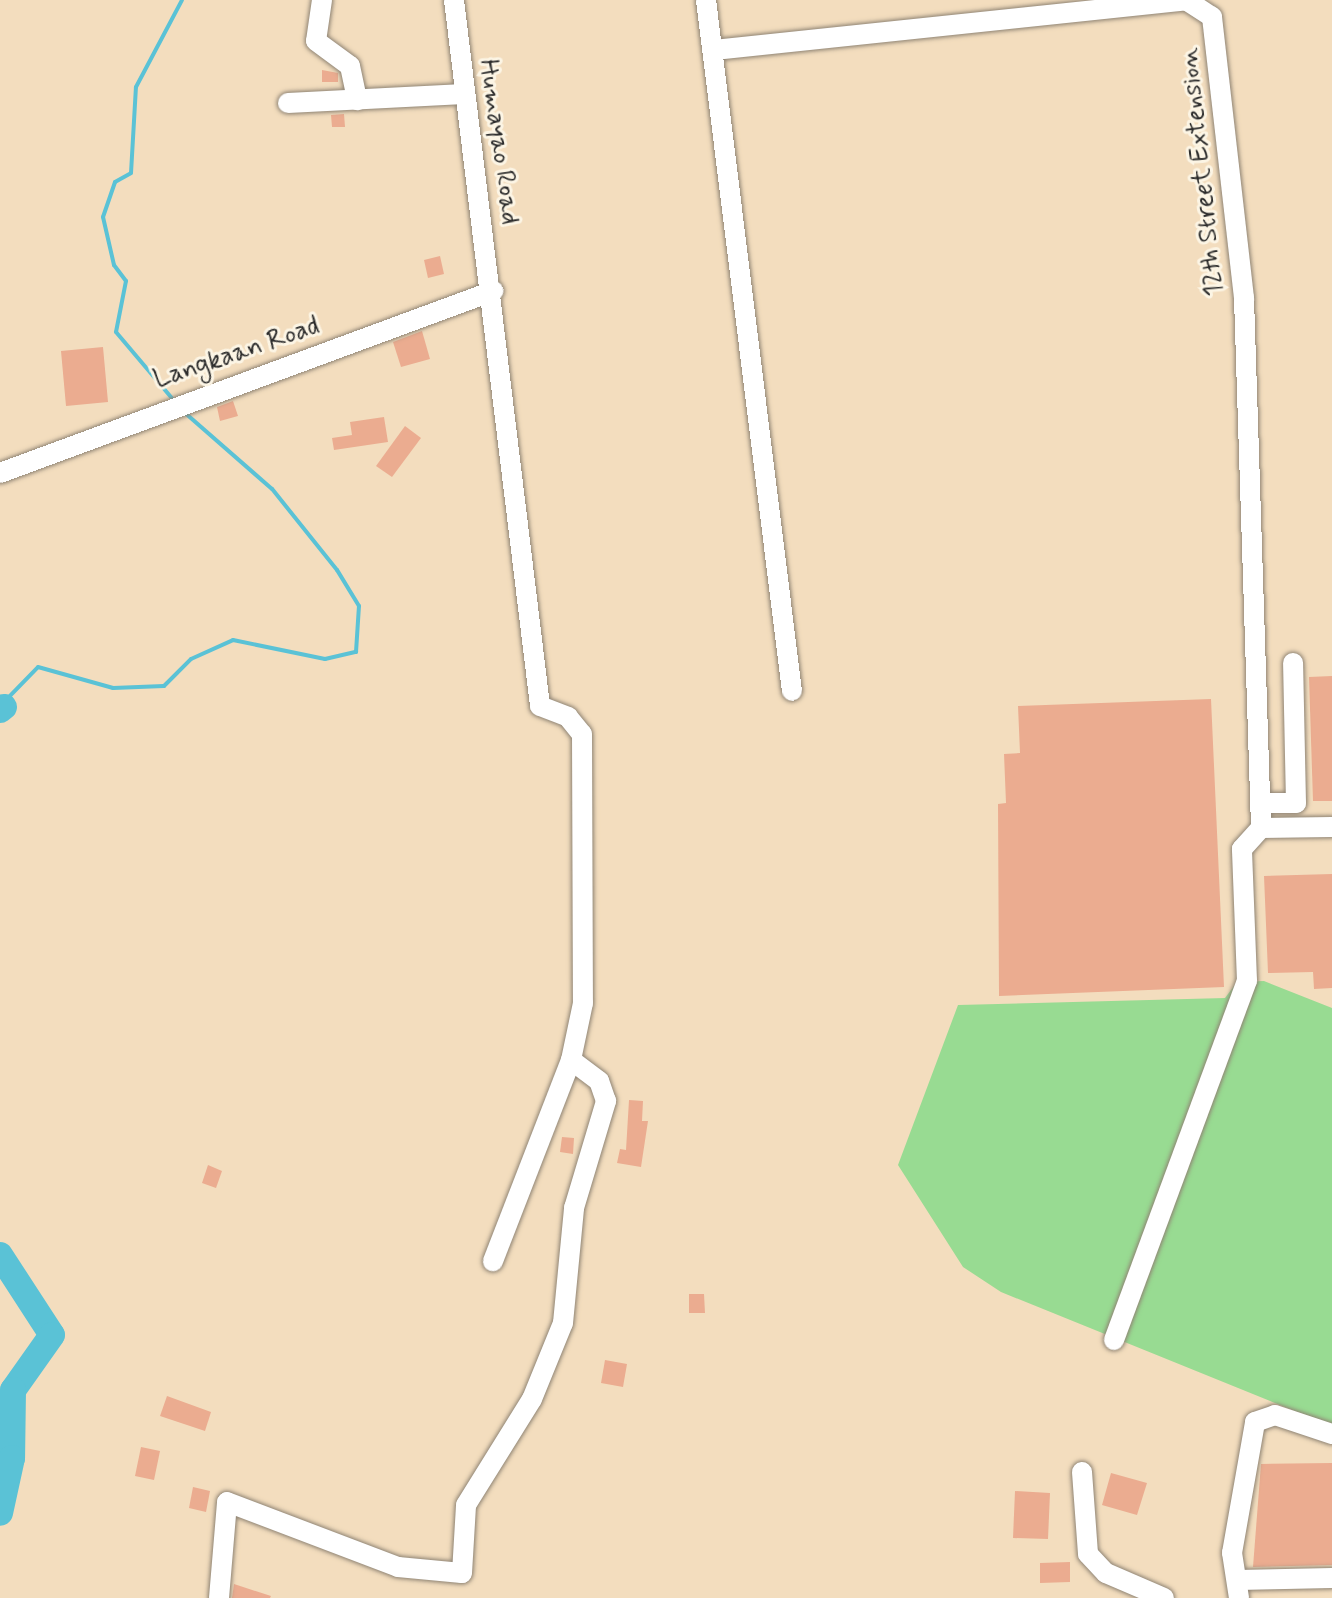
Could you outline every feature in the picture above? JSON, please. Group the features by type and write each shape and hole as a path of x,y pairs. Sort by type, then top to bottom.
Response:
{"street":[{"path":"322,0 316,41 350,66 357,100"},
{"name":"Humayao Road","path":"454,0 464,94 493,291 540,706 568,717 582,734 583,1003 571,1060"},
{"path":"706,0 792,691"},
{"name":"12th Street Extension","path":"714,50 1186,0 1212,17 1244,298 1261,828"},
{"path":"288,103 464,94"},
{"name":"Langkaan Road","path":"0,473 138,417 493,291"},
{"path":"1260,803 1296,803 1293,663"},
{"path":"1114,1340 1247,981 1242,849 1261,828 1332,827"},
{"path":"219,1598 227,1502 398,1567 462,1573 466,1505 532,1399 563,1323 574,1208 606,1101 599,1081 571,1060 493,1261"},
{"path":"1332,1434 1275,1415 1255,1422 1232,1553 1239,1589 1332,1578"},
{"path":"1082,1472 1088,1554 1106,1573 1164,1598"}],"green space":[{"path":"1264,981 1332,1008 1332,1426 1001,1292 963,1267 898,1165 958,1005 1225,998 1237,982"}],"building":[{"path":"322,70 338,73 338,82 322,82"},
{"path":"344,114 345,127 332,127 331,115"},
{"path":"440,256 444,274 428,278 424,260"},
{"path":"422,331 430,359 401,367 393,342"},
{"path":"103,347 108,402 66,406 61,351"},
{"path":"233,401 238,416 220,421 217,407"},
{"path":"384,417 388,442 334,450 332,438 352,435 350,422"},
{"path":"405,426 421,438 392,477 376,466"},
{"path":"1332,676 1332,801 1313,801 1309,677"},
{"path":"1211,699 1224,987 999,996 998,804 1006,803 1004,754 1020,753 1018,706"},
{"path":"1332,874 1332,988 1314,989 1313,972 1268,973 1264,876"},
{"path":"629,1100 643,1101 642,1121 648,1121 641,1167 617,1163 620,1149 626,1150"},
{"path":"562,1137 574,1138 573,1154 560,1152"},
{"path":"208,1165 222,1171 216,1188 202,1183"},
{"path":"689,1294 704,1294 705,1313 689,1313"},
{"path":"605,1360 627,1364 623,1387 601,1383"},
{"path":"167,1396 211,1412 205,1431 160,1416"},
{"path":"141,1447 160,1451 154,1480 135,1476"},
{"path":"1332,1463 1332,1565 1253,1567 1261,1464"},
{"path":"1111,1473 1147,1483 1137,1515 1102,1505"},
{"path":"193,1487 210,1491 206,1512 189,1508"},
{"path":"1015,1491 1050,1493 1048,1539 1013,1538"},
{"path":"1070,1562 1070,1582 1040,1583 1040,1563"},
{"path":"234,1584 271,1596 232,1598"}],"waterway":[{"path":"176,403 116,332 126,281 114,265 103,217 115,182 131,173 136,87 182,0"},
{"path":"0,706 38,667 113,688 164,686 191,659 233,640 325,659 356,652 359,606 337,570 272,489 184,412"},
{"path":"0,710 4,707"},
{"path":"0,1255 52,1335 13,1390 12,1458 0,1513"}]}
